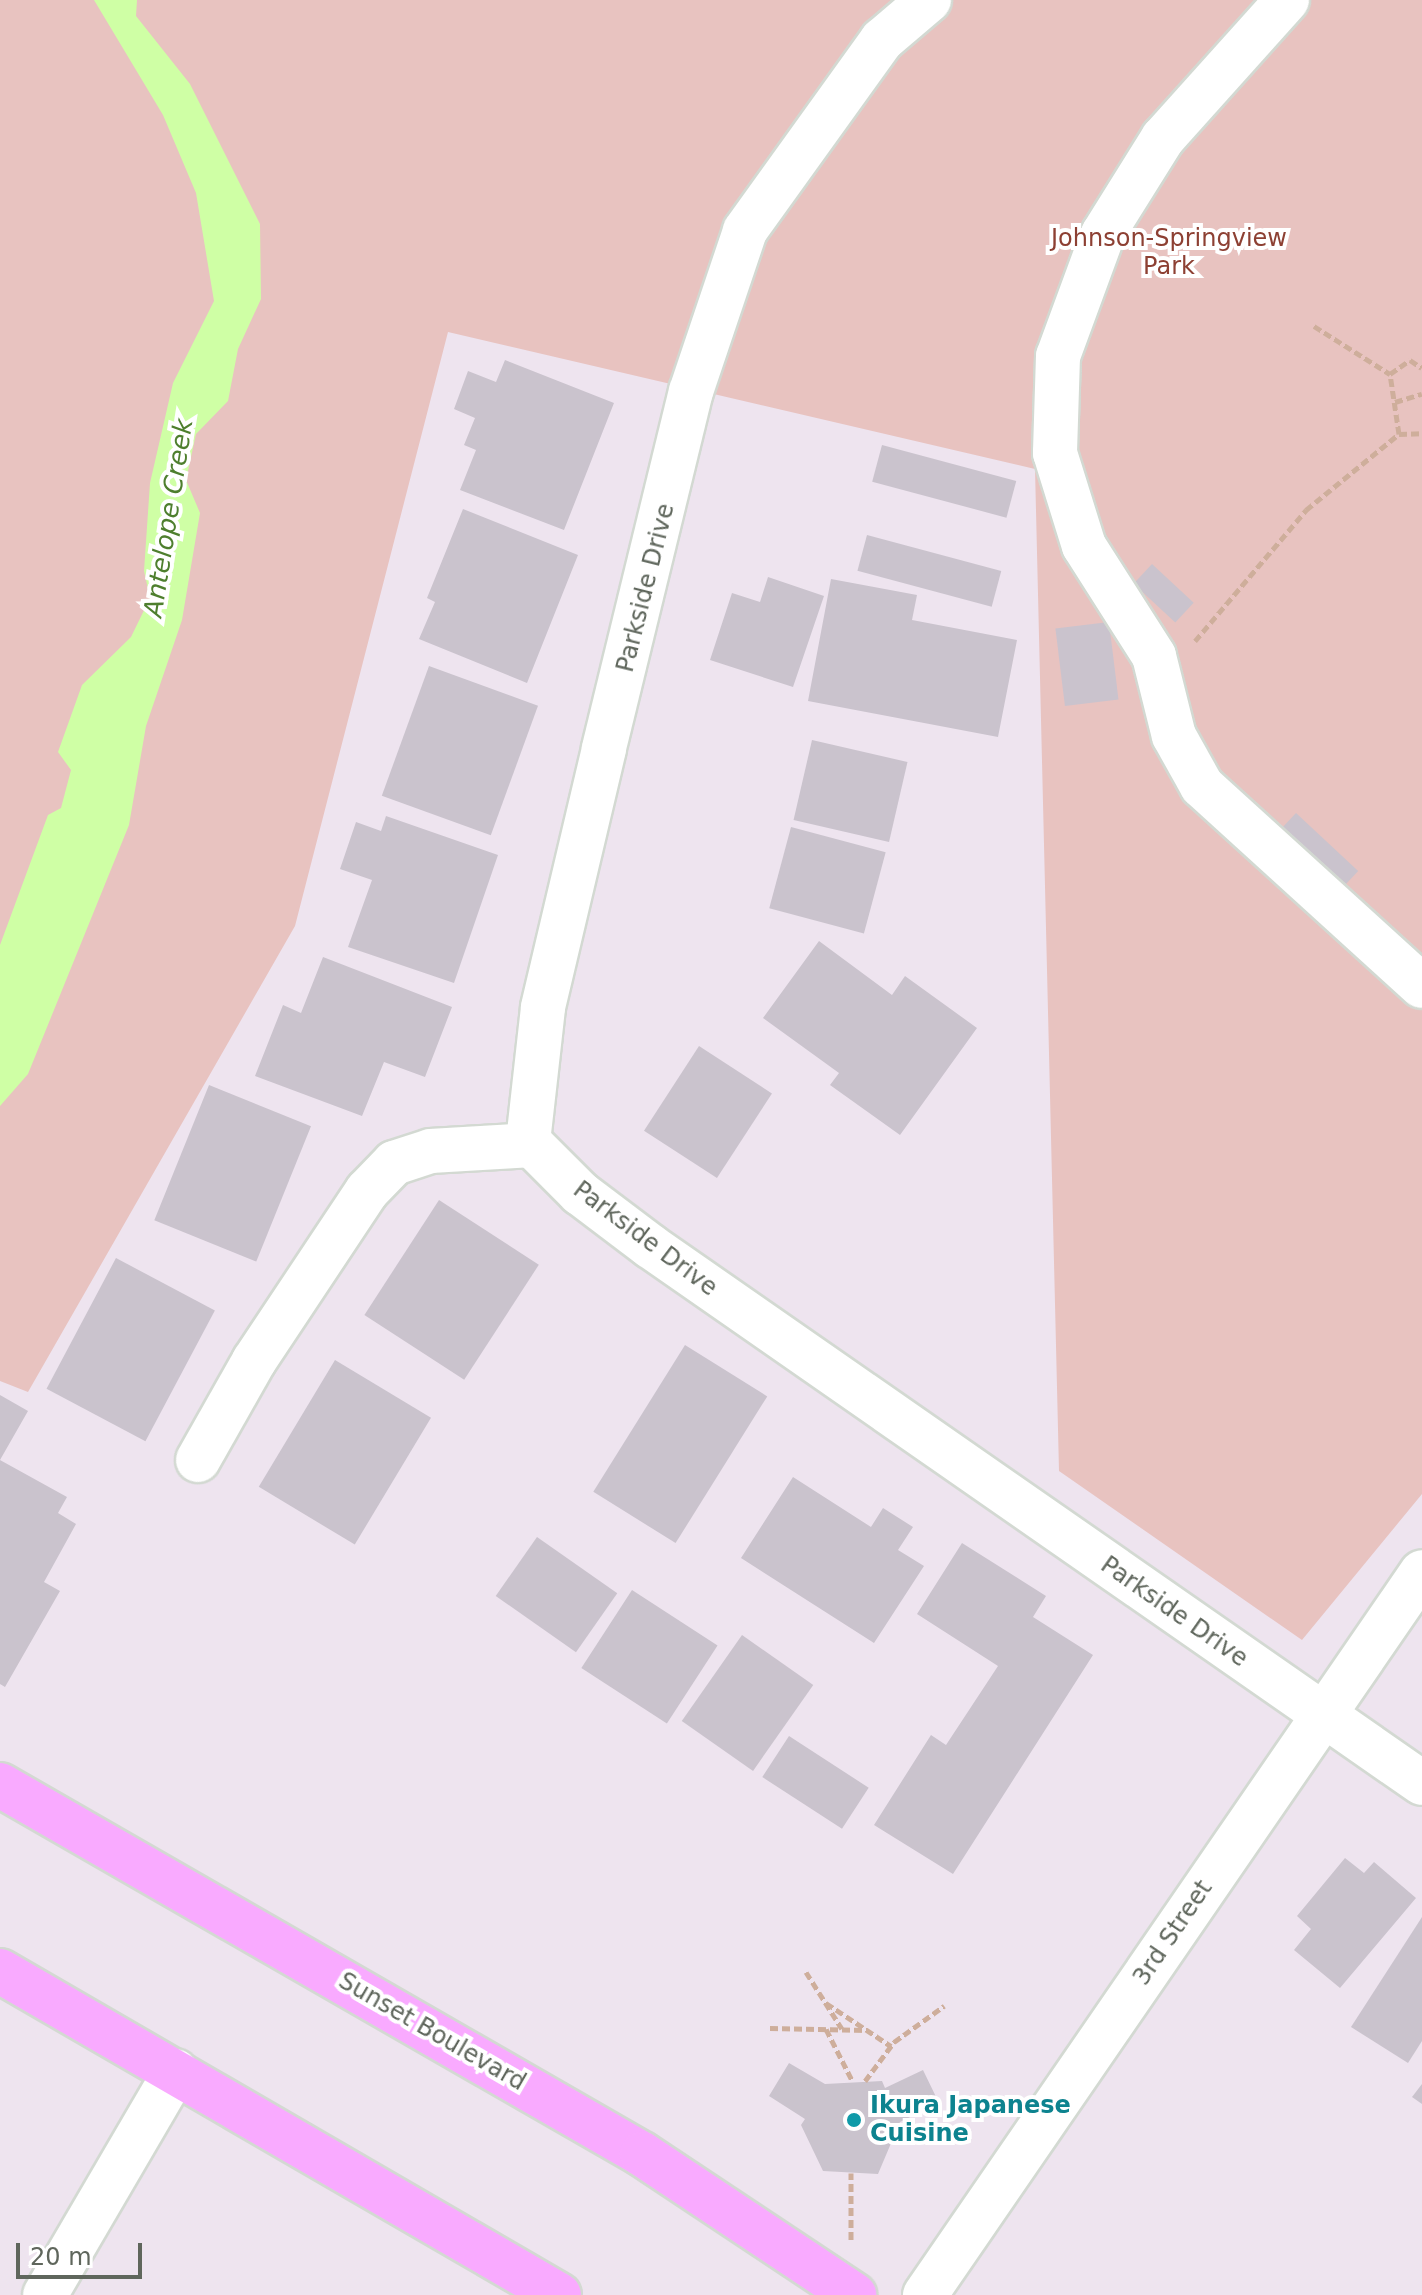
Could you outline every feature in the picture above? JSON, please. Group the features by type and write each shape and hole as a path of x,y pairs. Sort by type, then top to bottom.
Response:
{"main road":[{"name":"Sunset Boulevard","path":"0,1785 642,2154 854,2295"},
{"path":"0,1971 176,2071 536,2289"}],"street":[{"name":"Parkside Drive","path":"929,0 882,40 745,231 691,391 543,1008 530,1079 532,1145 650,1246 1422,1783"},
{"path":"1287,0 1163,138 1103,234 1058,356 1055,453 1084,546 1154,656 1174,736 1202,786 1422,986"},
{"path":"198,1460 254,1361 367,1191 394,1163 431,1151 532,1145"},
{"name":"3rd Street","path":"925,2295 1321,1713 1422,1572"},
{"path":"45,2295 176,2071"}],"path":[{"path":"1314,326 1390,374 1399,434"},
{"path":"1390,374 1410,360 1422,368"},
{"path":"1395,402 1422,394"},
{"path":"1160,681 1306,510 1399,434 1422,433"},
{"path":"806,1972 843,2029"},
{"path":"826,2003 891,2046"},
{"path":"865,2081 891,2046 944,2006"},
{"path":"770,2028 867,2030"},
{"path":"826,2029 852,2080"},
{"path":"851,2173 851,2248"}],"green space":[{"name":"Johnson-Springview Park","path":"0,0 1422,0 1422,1494 1302,1640 1059,1471 1035,469 448,332 295,926 28,1392 0,1381"}],"water":[{"name":"Antelope Creek","path":"94,0 137,0 136,16 190,84 260,224 261,299 238,349 228,401 196,434 186,480 200,513 182,620 146,726 129,825 28,1074 0,1106 0,945 48,815 61,808 71,770 58,752 82,685 131,637 150,598 144,571 150,483 173,383 214,301 196,193 163,115"}],"building":[{"path":"505,360 614,403 564,530 460,490 476,450 464,445 475,418 454,409 468,371 496,382"},
{"path":"882,445 1016,481 1006,518 872,482"},
{"path":"463,509 578,555 527,683 419,639 435,602 427,598"},
{"path":"867,535 1001,571 992,607 857,571"},
{"path":"1152,564 1194,603 1175,623 1134,584"},
{"path":"768,577 824,596 793,687 710,660 732,593 760,602"},
{"path":"831,579 917,595 912,620 1017,640 998,737 808,701"},
{"path":"1109,622 1119,699 1065,706 1055,629"},
{"path":"429,666 538,706 491,835 382,796"},
{"path":"812,740 907,762 889,842 794,820"},
{"path":"1296,813 1358,871 1341,889 1279,831"},
{"path":"386,816 498,855 454,983 348,947 372,880 340,869 356,822 381,831"},
{"path":"791,827 886,852 864,934 769,908"},
{"path":"819,941 892,995 905,976 977,1028 900,1135 830,1085 839,1073 763,1018"},
{"path":"323,957 452,1007 425,1077 384,1062 362,1116 255,1076 283,1005 301,1013"},
{"path":"699,1046 772,1093 717,1178 644,1131"},
{"path":"209,1085 311,1126 256,1262 154,1220"},
{"path":"439,1200 539,1265 464,1380 364,1315"},
{"path":"116,1258 215,1311 145,1441 47,1389"},
{"path":"685,1345 767,1396 676,1543 593,1492"},
{"path":"335,1360 431,1418 355,1545 259,1487"},
{"path":"0,1395 28,1411 0,1460"},
{"path":"0,1460 67,1497 58,1513 76,1524 44,1582 60,1591 5,1687 0,1684"},
{"path":"793,1477 871,1527 883,1508 913,1527 898,1550 924,1566 874,1643 741,1558"},
{"path":"537,1537 617,1593 576,1652 496,1596"},
{"path":"962,1543 1046,1596 1033,1617 1093,1655 953,1874 874,1825 931,1735 946,1745 998,1666 917,1614"},
{"path":"632,1590 718,1646 667,1724 581,1668"},
{"path":"742,1635 813,1685 753,1771 682,1721"},
{"path":"789,1736 869,1788 842,1829 762,1777"},
{"path":"1345,1858 1364,1873 1374,1862 1416,1898 1340,1988 1294,1950 1311,1929 1297,1916"},
{"path":"1422,1917 1422,2041 1408,2063 1351,2027"},
{"name":"Ikura Japanese Cuisine","path":"789,2063 825,2084 882,2081 885,2088 923,2070 939,2103 900,2122 878,2174 823,2171 801,2125 805,2119 769,2096"},
{"path":"1422,2084 1422,2104 1412,2097"}],"place":[{"name":"Ikura Japanese Cuisine","path":"854,2120"}]}
